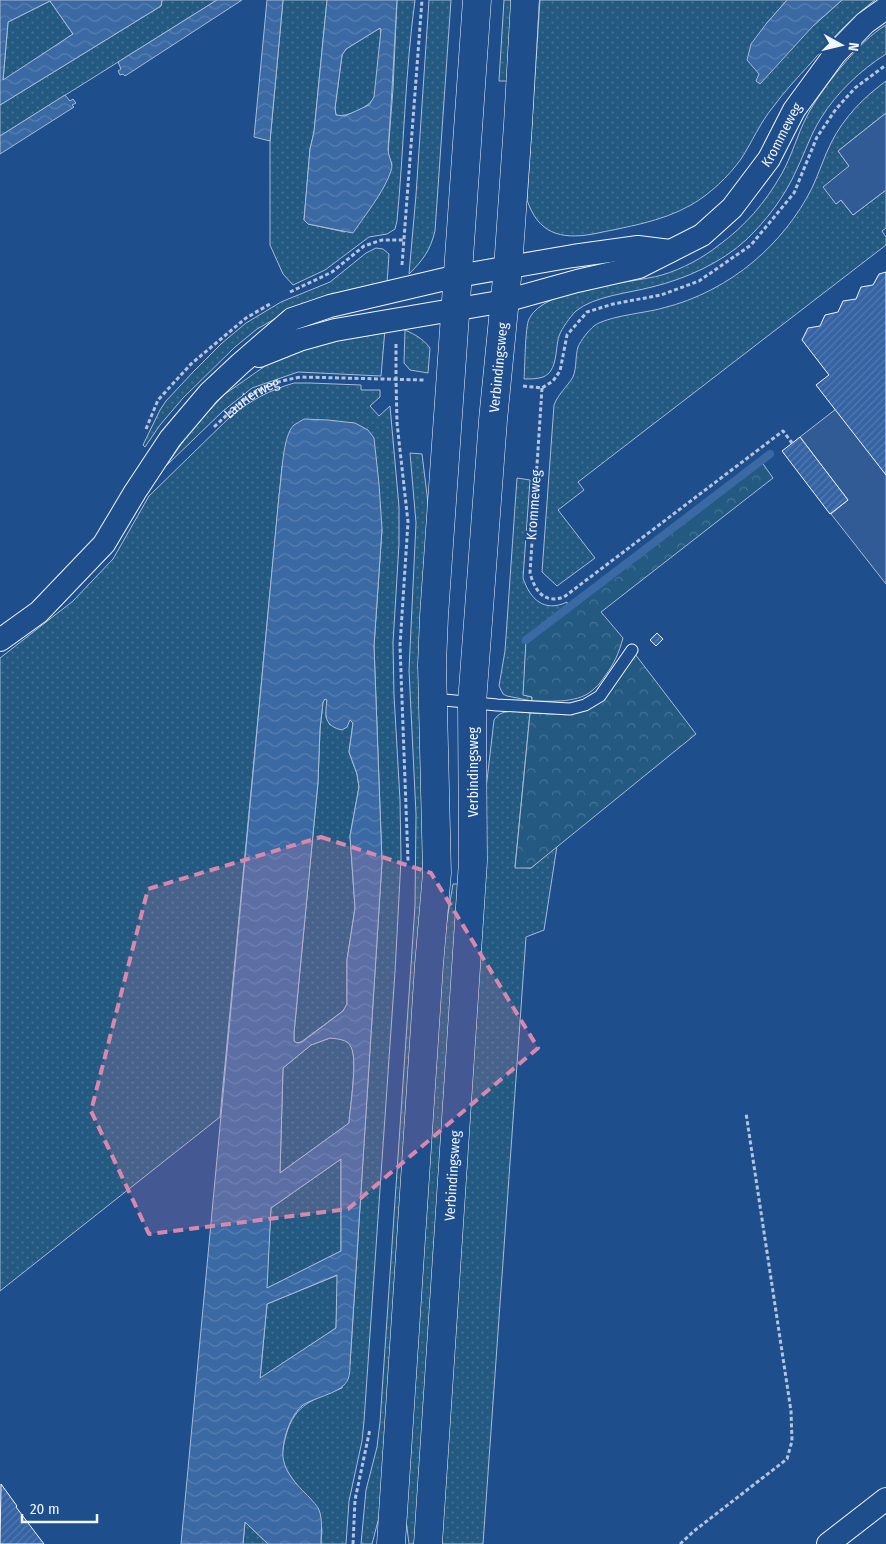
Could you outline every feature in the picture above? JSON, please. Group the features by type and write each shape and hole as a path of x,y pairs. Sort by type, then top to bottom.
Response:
{"street":[{"path":"391,1544 429,965 437,873 432,664 434,616 478,0"},
{"name":"Verbindingsweg","path":"428,1544 474,861 472,703 493,420 508,268 525,0"},
{"name":"Krommeweg","path":"456,309 505,301 577,281 639,267 702,235 732,208 769,159 794,110 835,54 865,23 886,8"},
{"path":"508,268 638,247 670,251"},
{"name":"Laurierweg","path":"0,640 39,612 104,544 170,439 209,393 292,319 330,306 458,276 508,268"},
{"name":"Laurierweg","path":"240,364 299,340 335,330 456,309"},
{"path":"828,1544 886,1499"}],"lane":[{"path":"434,699 570,709 584,705 600,696 632,650"}],"path":[{"path":"404,240 422,0"},
{"name":"Laurierweg","path":"209,431 244,399 266,386 282,380 301,377 396,379 397,423 408,522 400,646 408,869"},
{"name":"Krommeweg","path":"542,388 530,573 534,586 545,597 555,600 564,597 783,431 792,443"},
{"path":"680,1544 787,1459 792,1441 791,1411 746,1113"},
{"path":"353,1544 355,1500 371,1424"}],"highlighted area":[{"path":"321,837 431,873 538,1048 348,1209 149,1234 91,1111 148,889"}],"green space":[{"path":"162,0 217,0 0,136 0,105 161,6"},
{"path":"283,0 327,0 304,220 308,224 345,232 392,165 388,153 397,0 415,0 395,229 387,234 369,237 325,270 293,285 283,274 270,245 270,141"},
{"path":"429,0 451,0 435,231 425,255 409,274 416,195"},
{"path":"504,0 512,0 507,81 499,81"},
{"path":"540,0 787,0 766,24 813,26 842,0 875,0 841,30 791,85 768,113 736,166 705,196 680,211 656,220 593,234 570,236 552,232 544,227 537,220 527,200"},
{"path":"50,1 73,34 3,81 8,22"},
{"path":"886,25 886,54 850,82 827,108 814,130 792,179 781,198 768,216 746,240 714,263 690,275 664,284 602,298 583,306 574,313 560,333 554,365 548,374 536,379 524,379 528,323 538,308 569,293 648,278 677,270 713,250 746,222 768,195 781,175 807,116 822,92 853,53"},
{"path":"380,28 379,63 374,98 357,111 340,116 336,115 335,108 342,55 346,49"},
{"path":"886,81 886,113 838,151 849,166 836,204 841,200 853,215 886,190 886,228 882,231 886,237 886,245 578,482 584,490 558,510 595,558 557,586 542,572 554,405 573,377 577,351 581,341 594,326 600,323 617,317 675,305 722,284 753,262 779,237 800,209 812,188 831,143 848,116 862,101"},
{"path":"376,248 383,249 389,254 387,284 280,316 257,329 235,347 183,398 160,425 145,447 143,445 166,401 222,343 246,323 281,302 330,282 366,253"},
{"path":"385,329 381,376 298,372 252,388 223,411 166,466 193,427 225,394 275,359 309,345"},
{"path":"405,330 425,342 430,348 428,373 410,370 404,363"},
{"path":"294,383 361,385 361,390 380,390 380,397 370,406 379,416 390,406 399,507 399,544 393,643 401,859 364,1421 362,1441 349,1501 346,1544 321,1544 321,1525 289,1474 282,1455 286,1435 295,1416 315,1399 342,1388 350,1364 382,862 374,646 382,529 282,466 220,1117 0,1291 0,658 73,601 113,559 149,496 231,416 261,396"},
{"path":"410,453 422,454 428,503 428,837 385,1494 372,1544 361,1544 366,1490 377,1447 380,1422 415,906 416,814 409,670 416,523"},
{"path":"761,461 773,478 601,612 623,638 614,663 596,687 582,697 557,701 532,701 532,697 523,695 526,640"},
{"path":"517,478 530,480 523,578 526,586 539,602 551,606 567,602 568,608 526,640 524,695 532,697 532,701 507,696 503,694 499,686 505,651"},
{"path":"635,654 696,734 531,868 515,868 530,713 553,714 580,710"},
{"path":"325,699 327,699 326,717 330,725 350,720 353,723 349,752 357,774 359,787 350,836 355,908 347,960 347,1004 343,1011 297,1043 294,1041 294,1033 318,782 320,729"},
{"path":"513,711 530,713 515,867 531,868 557,846 544,930 526,937 483,1544 435,1544 486,789 494,720 500,714"},
{"path":"453,884 464,884 419,1544 409,1544 404,1504 436,986"},
{"path":"330,1038 344,1040 351,1046 353,1052 354,1071 349,1123 280,1173 283,1068 311,1045"},
{"path":"341,1159 341,1251 266,1289 271,1208"},
{"path":"338,1275 336,1328 260,1379 267,1304"},
{"path":"245,1522 268,1544 243,1544"}],"shaded area":[{"path":"886,113 886,190 853,215 841,200 836,204 823,187 849,166 838,151"},
{"path":"836,409 886,474 886,584 831,514 848,500 800,437"}],"water":[{"path":"0,0 162,0 161,6 0,105","holes":["50,1 73,34 3,80 8,22"]},
{"path":"217,0 242,0 125,76 123,74 120,75 118,71 121,69 118,62"},
{"path":"267,0 283,0 270,141 254,137"},
{"path":"327,0 397,0 388,149 392,168 379,195 353,233 308,224 304,220 310,149 314,132","holes":["380,28 374,97 369,105 345,116 336,115 335,108 342,55 346,49"]},
{"path":"787,0 842,0 813,26 760,84 756,81 759,74 747,60 751,44"},
{"path":"65,95 70,101 73,99 76,103 72,105 74,107 0,154 0,136"},
{"path":"304,419 355,423 368,430 374,438 382,529 374,646 382,862 350,1372 348,1379 341,1388 308,1402 299,1409 289,1426 284,1444 283,1457 287,1471 319,1510 321,1544 268,1544 245,1522 243,1544 181,1544 283,458 290,430","holes":["325,699 327,700 326,715 332,726 342,730 347,727 350,720 353,723 349,752 357,774 359,787 350,836 355,908 347,960 347,1004 343,1011 302,1042 297,1043 294,1041 294,1033 318,782 323,702","330,1038 345,1041 351,1047 354,1073 349,1123 280,1173 283,1068 311,1045","341,1159 341,1251 267,1288 271,1208","337,1275 336,1328 260,1378 267,1304"]}],"building":[{"path":"886,272 886,475 816,385 829,375 802,340 808,328 820,326 825,315 838,312 843,301 856,299 861,287 873,285 879,274"},
{"path":"800,437 848,500 830,514 782,451"},
{"path":"657,633 663,639 656,646 650,640"},
{"path":"1,1484 16,1507 44,1544 0,1544"}],"waterway":[{"path":"526,640 770,454"}]}
